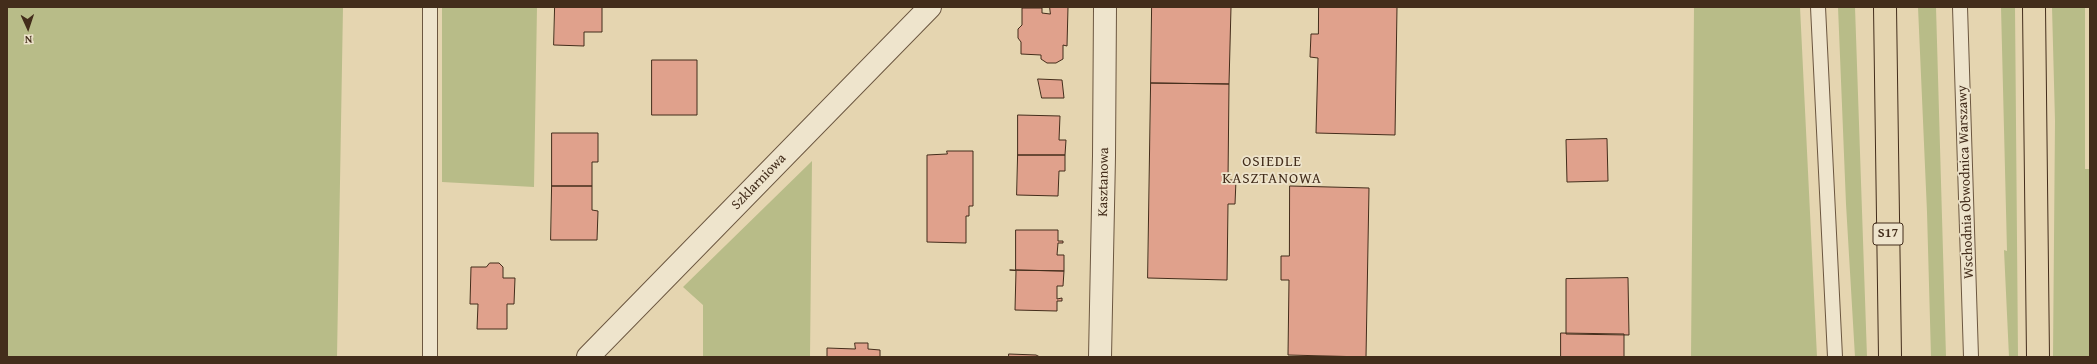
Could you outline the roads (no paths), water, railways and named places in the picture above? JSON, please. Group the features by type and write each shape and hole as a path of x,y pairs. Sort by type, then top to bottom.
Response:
{"highway":[{"name":"S17","path":"1885,7 1890,357"},
{"path":"2034,7 2038,357"}],"street":[{"name":"Szklarniowa","path":"588,357 930,7"},
{"name":"Kasztanowa","path":"1100,357 1105,7"}],"lane":[{"path":"430,7 430,357"},
{"path":"1818,7 1835,357"},
{"name":"Wschodnia Obwodnica Warszawy","path":"1960,7 1971,357"}],"district":[{"name":"OSIEDLE KASZTANOWA","path":"1272,170"}]}
